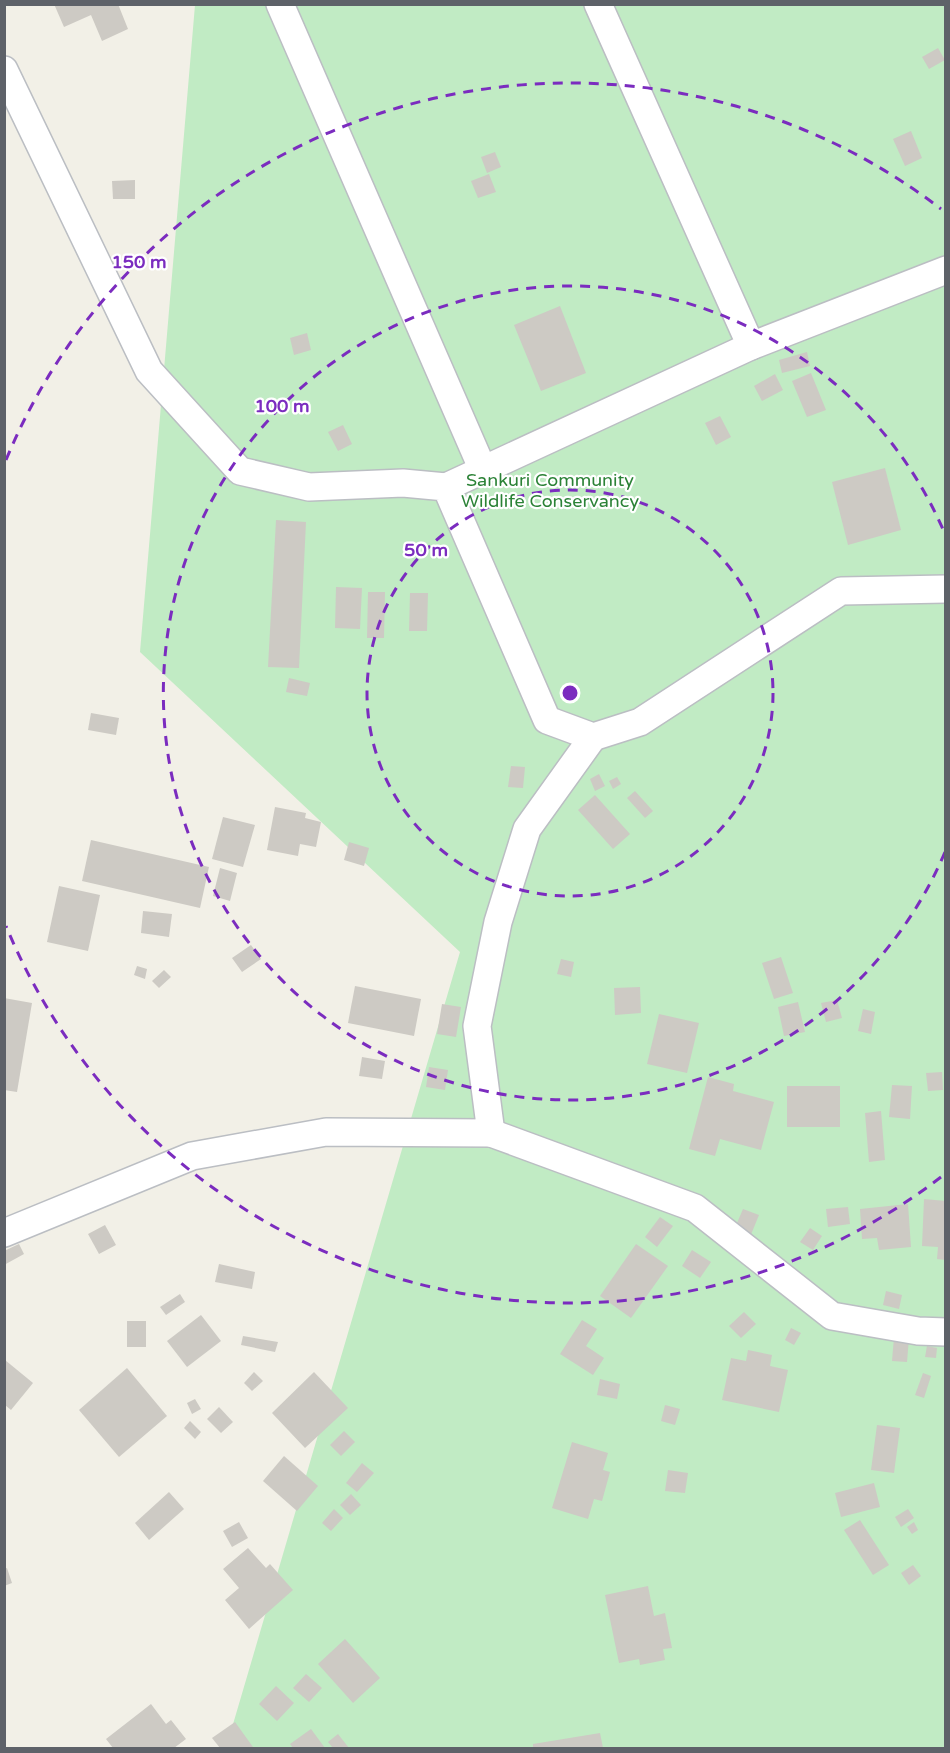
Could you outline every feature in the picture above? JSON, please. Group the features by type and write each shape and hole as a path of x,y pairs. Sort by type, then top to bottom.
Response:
{"street":[{"path":"280,4 483,470"},
{"path":"598,4 751,346"},
{"path":"4,70 149,371 240,471 309,487 404,483 446,487 751,346 945,270"},
{"path":"446,487 547,720 593,737"},
{"path":"491,1133 477,1026 498,922 527,829 593,737 640,722 841,591 945,589"},
{"path":"4,1233 192,1156 326,1132 491,1133 695,1208 832,1316 918,1332 945,1332"}],"green space":[{"name":"Sankuri Community Wildlife Conservancy","path":"195,5 945,5 945,1748 226,1748 460,952 140,652"}],"building":[{"path":"54,4 118,4 128,29 102,41 91,15 64,27"},
{"path":"938,48 945,60 929,69 922,57"},
{"path":"911,131 922,158 905,166 893,139"},
{"path":"495,152 501,167 487,173 481,157"},
{"path":"489,174 496,192 478,198 471,181"},
{"path":"135,180 135,199 113,199 112,181"},
{"path":"560,306 586,373 541,391 514,325"},
{"path":"307,333 311,350 294,355 290,338"},
{"path":"807,352 810,366 782,373 779,360"},
{"path":"811,373 826,410 807,417 792,381"},
{"path":"775,374 783,390 762,401 754,386"},
{"path":"720,416 731,437 716,445 705,423"},
{"path":"343,425 352,444 338,451 328,432"},
{"path":"885,468 901,530 848,545 832,482"},
{"path":"276,520 306,522 299,668 268,667"},
{"path":"336,587 362,588 360,629 335,628"},
{"path":"368,592 385,592 384,638 367,638"},
{"path":"410,593 428,593 427,631 409,631"},
{"path":"289,678 310,683 307,696 286,692"},
{"path":"91,713 119,718 116,735 88,730"},
{"path":"511,766 525,767 523,788 508,787"},
{"path":"599,774 605,786 595,791 590,779"},
{"path":"617,777 621,784 613,789 609,781"},
{"path":"635,791 653,811 645,818 627,798"},
{"path":"595,795 630,834 613,849 578,810"},
{"path":"275,807 306,813 305,818 321,822 316,847 300,844 298,856 267,850"},
{"path":"223,817 255,825 243,867 212,859"},
{"path":"91,840 209,867 200,908 82,881"},
{"path":"349,842 369,848 364,866 344,860"},
{"path":"220,868 237,873 230,901 213,896"},
{"path":"59,886 100,895 88,951 47,942"},
{"path":"143,911 172,914 169,937 141,933"},
{"path":"251,945 261,959 242,972 232,958"},
{"path":"781,957 793,993 774,999 762,963"},
{"path":"561,959 574,962 571,977 557,974"},
{"path":"137,966 147,969 145,979 134,975"},
{"path":"164,970 171,977 159,988 152,981"},
{"path":"355,986 421,999 414,1036 348,1023"},
{"path":"640,987 641,1013 615,1015 614,988"},
{"path":"4,998 32,1003 17,1092 4,1090"},
{"path":"837,1000 842,1018 826,1022 821,1003"},
{"path":"798,1002 805,1032 784,1036 778,1007"},
{"path":"442,1004 461,1007 456,1037 437,1034"},
{"path":"863,1009 875,1012 871,1034 858,1031"},
{"path":"659,1014 699,1023 687,1073 647,1064"},
{"path":"362,1057 385,1061 382,1079 359,1076"},
{"path":"429,1067 448,1070 445,1090 426,1087"},
{"path":"942,1072 943,1090 928,1091 926,1073"},
{"path":"708,1077 734,1084 733,1091 774,1102 761,1150 720,1139 715,1156 689,1149"},
{"path":"892,1085 912,1086 910,1119 889,1117"},
{"path":"787,1086 840,1086 840,1127 787,1127"},
{"path":"881,1111 885,1160 869,1162 865,1113"},
{"path":"924,1199 946,1201 946,1260 937,1259 938,1247 922,1246"},
{"path":"908,1204 911,1247 879,1250 877,1238 862,1239 860,1209"},
{"path":"848,1207 850,1224 828,1227 826,1209"},
{"path":"743,1209 759,1215 750,1237 734,1230"},
{"path":"660,1217 673,1226 657,1247 645,1237"},
{"path":"105,1225 116,1245 99,1254 88,1234"},
{"path":"810,1228 822,1236 813,1250 800,1242"},
{"path":"19,1244 24,1254 4,1265 4,1251"},
{"path":"636,1244 668,1266 631,1318 600,1296"},
{"path":"692,1250 711,1262 700,1278 682,1266"},
{"path":"219,1264 255,1272 252,1289 215,1282"},
{"path":"886,1291 902,1295 899,1309 883,1305"},
{"path":"180,1294 185,1302 166,1315 160,1307"},
{"path":"744,1312 756,1324 741,1338 729,1326"},
{"path":"201,1315 221,1341 187,1367 167,1341"},
{"path":"582,1320 597,1329 586,1346 604,1358 593,1375 560,1354"},
{"path":"127,1321 146,1321 146,1347 127,1347"},
{"path":"791,1328 801,1333 794,1345 785,1340"},
{"path":"243,1336 278,1342 275,1352 241,1345"},
{"path":"894,1337 909,1338 907,1362 892,1361"},
{"path":"927,1346 937,1348 936,1358 925,1357"},
{"path":"748,1350 772,1355 770,1366 788,1370 779,1412 722,1400 731,1358 746,1361"},
{"path":"5,1360 33,1383 11,1410 5,1405"},
{"path":"127,1368 167,1416 119,1457 79,1410"},
{"path":"254,1372 263,1381 252,1391 244,1383"},
{"path":"314,1372 348,1408 305,1448 272,1413"},
{"path":"923,1373 931,1376 924,1398 915,1395"},
{"path":"600,1379 620,1384 617,1399 597,1395"},
{"path":"195,1399 201,1409 192,1414 187,1403"},
{"path":"665,1405 680,1409 675,1425 661,1421"},
{"path":"219,1407 233,1422 221,1433 207,1419"},
{"path":"190,1421 201,1432 195,1439 184,1428"},
{"path":"877,1425 900,1428 894,1473 871,1470"},
{"path":"344,1431 355,1442 341,1456 330,1445"},
{"path":"572,1442 608,1453 603,1470 610,1472 602,1501 594,1499 588,1519 552,1508"},
{"path":"284,1456 318,1486 297,1511 263,1481"},
{"path":"362,1463 374,1473 357,1492 346,1483"},
{"path":"668,1470 688,1473 685,1493 665,1491"},
{"path":"874,1483 880,1507 841,1517 835,1493"},
{"path":"169,1492 184,1509 149,1540 135,1523"},
{"path":"351,1494 361,1505 350,1515 340,1505"},
{"path":"334,1509 343,1518 331,1531 322,1523"},
{"path":"908,1509 914,1518 901,1527 895,1517"},
{"path":"860,1520 889,1565 873,1575 844,1530"},
{"path":"239,1522 248,1538 232,1547 223,1531"},
{"path":"914,1522 918,1530 912,1534 907,1527"},
{"path":"248,1548 266,1568 270,1564 293,1590 249,1629 225,1600 239,1588 223,1569"},
{"path":"913,1565 921,1576 909,1585 901,1573"},
{"path":"7,1568 12,1583 4,1586 4,1569"},
{"path":"648,1586 654,1616 665,1613 672,1648 663,1649 665,1660 640,1665 639,1659 619,1663 605,1595"},
{"path":"345,1639 380,1678 353,1703 318,1664"},
{"path":"306,1674 322,1688 309,1702 293,1688"},
{"path":"276,1686 294,1703 277,1721 259,1704"},
{"path":"151,1704 166,1724 171,1720 186,1739 174,1748 113,1748 106,1739"},
{"path":"235,1722 253,1747 220,1748 212,1738"},
{"path":"311,1729 325,1748 293,1748 290,1744"},
{"path":"600,1733 603,1748 533,1748 533,1744"},
{"path":"338,1734 349,1748 333,1748 328,1742"}]}
